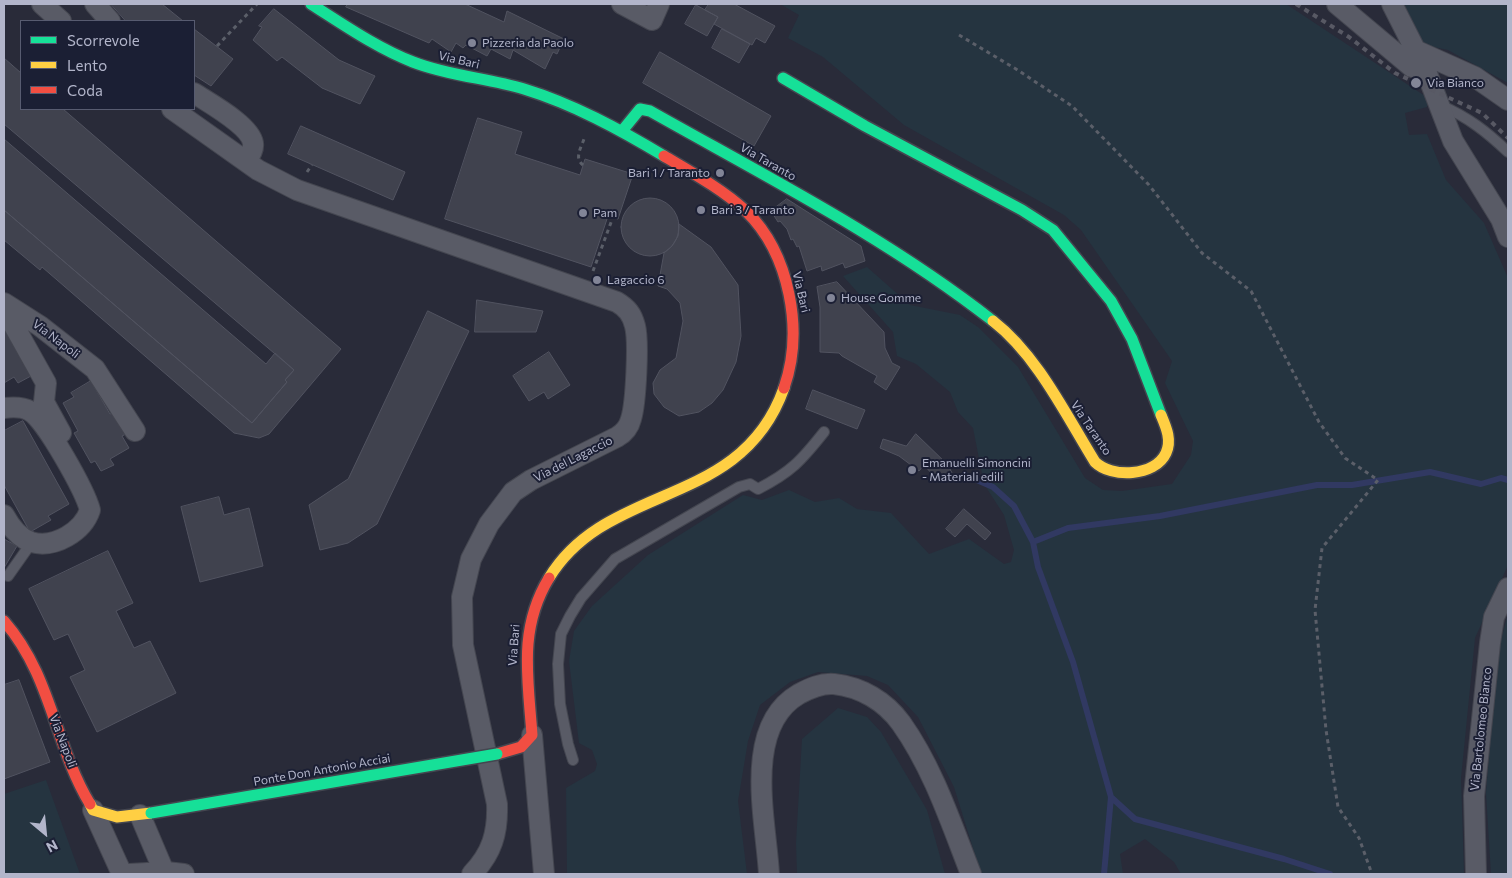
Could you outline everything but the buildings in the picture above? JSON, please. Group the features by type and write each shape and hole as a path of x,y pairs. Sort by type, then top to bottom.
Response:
{"street":[{"path":"42,4 61,20"},
{"path":"95,4 109,20"},
{"name":"Via Bari","path":"311,4 354,32 412,62 523,89 574,109 622,131 705,182 741,207 752,218 772,247 786,280 794,312 793,351 777,407 765,427 744,452 720,470 605,523 574,546 555,569 537,600 526,631 525,669 532,734"},
{"path":"622,4 652,20 660,4"},
{"path":"1337,4 1412,68 1426,71"},
{"path":"1392,4 1426,71 1453,140 1501,219 1508,237"},
{"path":"1417,51 1476,77 1508,100"},
{"name":"Via Taranto","path":"622,131 640,109 650,111 871,236 968,301 1013,336 1095,462 1103,469 1132,471 1148,468 1162,459 1168,447 1168,432 1132,339 1111,301 1082,263 1053,230 1022,210 865,126 783,78"},
{"path":"195,94 245,128 253,143 252,152 246,161"},
{"name":"Via del Lagaccio","path":"173,110 246,161 297,190 586,291 626,307 633,320 637,343 631,419 623,434 531,480 513,492 489,524 471,559 462,597 463,645 497,804 498,821 490,852 472,874"},
{"name":"Via Napoli","path":"4,303 40,326 95,370 135,431"},
{"name":"Via Napoli","path":"4,308 46,383 44,402 95,494"},
{"path":"4,408 12,407 30,411 46,426 90,510 87,519 72,534 54,542 32,542 20,536 4,515"},
{"name":"Via Bartolomeo Bianco","path":"1476,874 1474,796 1490,642 1494,618 1508,588"},
{"name":"Via Napoli","path":"4,621 15,630 29,654 79,783 93,810"},
{"path":"769,874 761,770 763,747 769,728 785,704 809,688 827,684 849,686 868,694 885,705 900,723 938,790 970,874"},
{"path":"532,734 544,874"},
{"name":"Ponte Don Antonio Acciai","path":"146,814 496,754 522,747 532,734"},
{"path":"93,810 117,817 146,814 171,874 129,874"},
{"path":"93,810 122,874"}],"lane":[{"path":"1439,105 1461,114 1481,127 1508,152"},
{"path":"573,760 560,704 558,664 561,634 581,598 615,559 733,490 750,484 758,488 779,478 802,460 824,432"},
{"path":"8,576 32,542"}],"path":[{"path":"217,46 257,4"},
{"path":"959,35 1016,69 1072,106 1149,185 1202,253 1251,291 1319,422 1345,458 1378,480 1322,548 1315,610 1326,730 1338,807 1359,838 1372,874"},
{"path":"583,165 579,162 578,157 588,132"},
{"path":"586,291 613,217"}],"shaded area":[{"path":"780,4 1286,4 1428,98 1427,107 1405,113 1409,135 1427,134 1446,180 1484,223 1508,278 1508,565 1475,638 1461,778 1464,874 1181,874 1174,862 1145,839 1120,854 1123,874 981,874 954,787 918,717 888,685 867,676 818,672 790,682 760,705 748,741 738,801 747,874 567,874 566,788 595,771 597,764 592,750 579,743 569,661 574,631 592,606 648,555 743,495 762,500 789,490 815,502 839,498 857,509 891,513 929,554 969,539 1004,564 1011,562 1014,550 1004,515 984,484 973,428 958,412 950,392 916,364 897,356 893,332 843,276 867,267 910,305 960,315 978,327 1018,367 1085,478 1103,490 1122,491 1172,484 1191,455 1193,441 1165,383 1172,361 1081,230 1064,215 904,125 823,57 788,38 799,15"},
{"path":"1404,4 1508,4 1508,83 1448,50 1424,45"},
{"path":"1508,614 1508,874 1491,874 1486,793 1497,654"},
{"path":"838,708 867,717 881,732 927,810 945,874 797,874 796,843 802,739"},
{"path":"46,780 80,874 4,874 4,794"}],"waterway":[{"path":"1033,542 1068,528 1160,516 1317,485 1352,485 1430,472 1481,484 1501,478 1508,480"},
{"path":"965,475 993,487 1014,506 1033,542 1038,567 1073,662 1111,797 1104,874"},
{"path":"1111,797 1135,819 1284,859 1330,874"}],"railway":[{"path":"1296,4 1349,37 1395,73 1482,113 1508,138"}],"traffic: fast":[{"path":"311,4 361,36 413,62 440,71 510,85 542,95 596,118 664,156"},
{"path":"783,78 865,126 1022,210 1053,230 1111,301 1132,339 1161,415"},
{"path":"622,131 640,109 650,111 869,235 953,291 993,321"},
{"path":"151,813 497,754"}],"traffic: slow":[{"path":"993,321 1009,335 1037,368 1095,462 1102,467 1122,473 1143,471 1153,467 1160,461 1168,448 1168,434 1161,415"},
{"path":"549,578 574,547 605,525 638,507 706,476 737,456 764,427 784,388"},
{"path":"90,804 93,810 117,817 151,813"}],"traffic: jam":[{"path":"664,156 706,181 737,203 761,229 773,249 783,271 789,294 792,318 793,342 790,366 784,388"},
{"path":"497,754 521,747 532,735 527,674 529,635 539,597 549,578"},
{"path":"4,621 20,642 33,664 68,758 90,804"}],"place":[{"name":"Pizzeria da Paolo","path":"472,43"},
{"name":"Via Bianco","path":"1416,83"},
{"name":"Bari 1 / Taranto","path":"720,173"},
{"name":"Bari 3 / Taranto","path":"701,210"},
{"name":"Pam","path":"583,213"},
{"name":"Lagaccio 6","path":"597,280"},
{"name":"House Gomme","path":"831,298"},
{"name":"Emanuelli Simoncini - Materiali edili","path":"912,470"}]}
